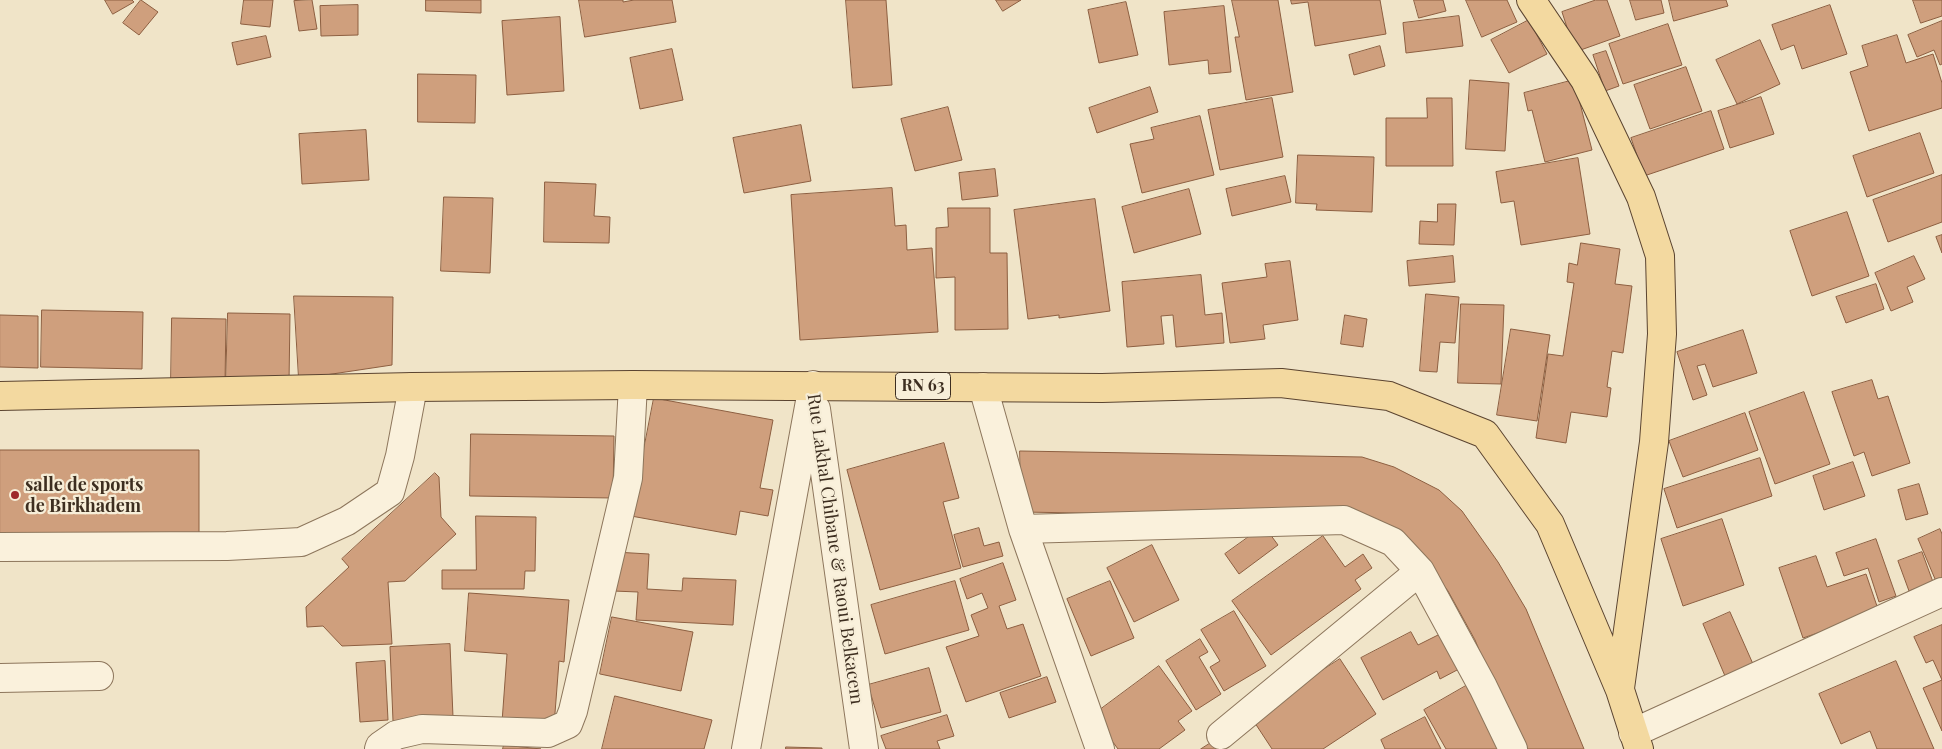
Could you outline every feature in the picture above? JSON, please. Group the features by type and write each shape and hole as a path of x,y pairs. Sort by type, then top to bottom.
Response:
{"main road":[{"path":"1531,0 1585,80 1641,197 1660,256 1662,334 1654,442 1620,690"},
{"name":"RN 63","path":"0,396 413,387 813,385 1102,388 1282,383 1389,396 1484,434 1550,524 1620,690 1636,741"}],"street":[{"path":"379,749 380,746 396,735 422,729 548,733 568,724 573,711 628,478 633,385"},
{"name":"Rue Lakhal Chibane & Raoui Belkacem","path":"746,749 813,385"},
{"name":"Rue Lakhal Chibane & Raoui Belkacem","path":"813,385 864,749"},
{"path":"0,547 227,546 301,542 347,521 390,492 400,456 413,387"},
{"path":"983,387 1023,529 1100,749"},
{"path":"1023,529 1344,520 1393,542 1420,571 1483,687 1513,749"},
{"path":"1221,735 1420,571"},
{"path":"1636,741 1942,592"},
{"path":"0,678 99,676"}],"building":[{"path":"105,0 132,0 134,2 113,14"},
{"path":"141,0 158,12 139,35 123,23"},
{"path":"244,0 273,0 270,27 241,24"},
{"path":"312,0 317,29 299,31 294,1"},
{"path":"426,0 481,0 481,13 426,11"},
{"path":"579,0 623,0 623,2 634,0 672,0 676,22 585,37"},
{"path":"846,0 886,0 892,85 853,88"},
{"path":"996,0 1021,0 1003,11"},
{"path":"1232,0 1278,0 1293,92 1246,100 1235,37 1239,37"},
{"path":"1291,0 1380,0 1386,34 1315,46 1308,2 1292,4"},
{"path":"1414,0 1443,0 1446,11 1419,18"},
{"path":"1466,0 1507,0 1517,22 1482,37"},
{"path":"1596,0 1607,0 1620,36 1575,52 1562,12"},
{"path":"1630,0 1661,0 1664,13 1636,20"},
{"path":"1669,0 1726,0 1728,6 1674,21"},
{"path":"1913,0 1942,0 1942,16 1921,23"},
{"path":"1126,2 1138,55 1099,63 1088,10"},
{"path":"358,5 358,35 321,36 320,6"},
{"path":"1830,5 1847,54 1802,69 1794,45 1781,50 1772,25"},
{"path":"1224,6 1231,72 1209,74 1208,60 1169,65 1164,12"},
{"path":"1459,16 1463,46 1406,53 1403,23"},
{"path":"560,17 564,91 507,95 502,21"},
{"path":"1529,20 1547,54 1509,73 1491,40"},
{"path":"1942,21 1942,64 1940,65 1934,50 1917,57 1908,35"},
{"path":"1668,24 1682,65 1623,84 1609,44"},
{"path":"1897,35 1906,63 1933,54 1942,83 1942,108 1869,131 1850,72 1868,66 1862,46"},
{"path":"266,36 271,57 237,65 232,43"},
{"path":"1760,40 1780,84 1737,104 1716,60"},
{"path":"1380,46 1385,66 1354,75 1349,55"},
{"path":"672,49 683,100 640,109 630,58"},
{"path":"1606,51 1619,86 1605,91 1593,55"},
{"path":"1686,67 1702,111 1650,129 1634,85"},
{"path":"418,74 476,75 475,123 418,122"},
{"path":"1470,80 1509,83 1505,151 1466,149"},
{"path":"1574,80 1592,150 1545,162 1532,110 1528,111 1524,93"},
{"path":"1150,87 1158,112 1097,133 1089,108"},
{"path":"1761,97 1774,134 1730,148 1718,111"},
{"path":"1272,98 1283,157 1220,170 1208,110"},
{"path":"1427,98 1452,98 1453,166 1386,166 1386,118 1427,118"},
{"path":"948,107 962,160 915,171 901,119"},
{"path":"1711,111 1724,149 1644,176 1631,138"},
{"path":"1200,116 1214,175 1142,193 1130,144 1154,139 1151,128"},
{"path":"801,125 811,181 744,193 733,138"},
{"path":"366,130 369,180 302,184 299,134"},
{"path":"1920,133 1934,173 1867,197 1853,156"},
{"path":"1298,155 1374,157 1372,212 1316,210 1317,204 1296,203"},
{"path":"1578,158 1590,234 1521,245 1514,201 1501,203 1496,172"},
{"path":"995,169 998,196 962,200 959,173"},
{"path":"1942,175 1942,222 1888,242 1873,200"},
{"path":"1285,176 1291,202 1232,216 1226,189"},
{"path":"545,182 596,184 594,216 610,217 609,243 544,242"},
{"path":"892,188 895,226 906,225 907,250 932,248 938,332 800,340 791,195"},
{"path":"1189,189 1201,234 1134,253 1122,207"},
{"path":"444,197 493,198 490,273 441,271"},
{"path":"1095,199 1110,311 1059,318 1059,315 1028,319 1014,210"},
{"path":"1438,204 1456,204 1454,245 1419,244 1420,221 1437,222"},
{"path":"948,208 990,208 990,253 1007,253 1008,329 955,330 955,277 936,278 936,228 948,227"},
{"path":"1847,212 1869,276 1812,296 1790,231"},
{"path":"1942,235 1942,253 1936,237"},
{"path":"1581,243 1620,249 1615,284 1632,286 1623,353 1612,351 1607,387 1611,388 1607,417 1571,412 1566,443 1536,438 1548,354 1563,356 1574,283 1567,282 1569,263 1577,265"},
{"path":"1453,256 1455,282 1409,286 1407,261"},
{"path":"1914,256 1925,279 1907,287 1913,302 1891,311 1875,273"},
{"path":"1290,261 1298,320 1263,325 1265,339 1230,343 1222,283 1267,277 1265,264"},
{"path":"1201,275 1205,315 1222,313 1224,343 1176,347 1173,315 1161,316 1164,344 1127,347 1122,282"},
{"path":"1876,284 1884,309 1846,323 1836,297"},
{"path":"1426,294 1459,297 1455,343 1440,342 1437,372 1420,371"},
{"path":"294,296 393,297 392,365 299,379"},
{"path":"1461,304 1504,305 1501,384 1458,383"},
{"path":"42,310 143,312 142,369 41,367"},
{"path":"228,313 290,314 289,383 226,382"},
{"path":"0,315 38,316 38,368 0,367"},
{"path":"1345,315 1367,319 1363,347 1341,344"},
{"path":"172,318 226,319 225,383 171,382"},
{"path":"1511,329 1550,335 1537,421 1497,415"},
{"path":"1743,330 1757,373 1713,387 1705,364 1697,366 1707,395 1693,400 1677,352"},
{"path":"1872,380 1878,399 1888,396 1910,463 1872,476 1864,452 1854,456 1832,392"},
{"path":"1804,392 1830,464 1775,484 1749,412"},
{"path":"654,398 773,420 760,488 773,490 768,516 740,511 736,535 631,516"},
{"path":"1745,413 1758,450 1683,477 1669,441"},
{"path":"471,434 614,436 613,498 470,496"},
{"path":"944,443 959,498 943,502 961,568 880,590 847,470"},
{"path":"0,450 199,450 199,533 0,533"},
{"path":"1020,451 1362,457 1394,467 1439,490 1462,511 1498,562 1526,609 1584,749 1520,749 1475,640 1448,591 1414,547 1367,518 1022,512"},
{"path":"1760,458 1772,496 1677,528 1664,489"},
{"path":"1853,462 1865,496 1824,510 1813,476"},
{"path":"435,473 439,477 441,517 456,534 405,581 388,582 392,644 342,646 323,626 307,627 306,607 349,567 342,559"},
{"path":"1919,484 1928,514 1906,520 1898,490"},
{"path":"476,516 536,517 535,571 525,571 524,589 442,589 442,570 476,570"},
{"path":"1722,519 1744,585 1683,606 1661,539"},
{"path":"1264,526 1278,545 1239,574 1225,554"},
{"path":"979,528 984,546 999,542 1003,556 963,567 954,535"},
{"path":"1940,529 1942,534 1942,584 1938,586 1918,539"},
{"path":"1323,536 1345,567 1363,554 1372,568 1355,580 1361,589 1271,655 1232,601"},
{"path":"1876,539 1896,596 1879,602 1868,568 1844,576 1836,553"},
{"path":"1152,545 1179,600 1134,622 1107,568"},
{"path":"615,552 649,554 647,589 682,591 683,578 736,580 733,625 636,620 638,592 613,591"},
{"path":"1922,552 1933,582 1909,591 1898,561"},
{"path":"1816,556 1827,587 1866,574 1879,612 1803,638 1779,568"},
{"path":"1003,563 1016,600 999,606 1007,629 1023,624 1041,676 966,702 946,647 979,636 971,615 988,608 982,593 967,599 960,579"},
{"path":"955,581 969,630 885,654 871,605"},
{"path":"1110,581 1134,638 1091,656 1067,599"},
{"path":"469,593 569,600 564,662 559,661 554,726 502,722 507,654 465,651"},
{"path":"1234,611 1266,666 1224,691 1210,667 1220,661 1201,630"},
{"path":"1730,612 1753,664 1725,676 1703,624"},
{"path":"612,617 693,632 681,691 600,674"},
{"path":"1942,625 1942,680 1933,660 1926,663 1914,637"},
{"path":"1411,632 1418,645 1440,634 1459,669 1440,679 1437,671 1383,700 1361,658"},
{"path":"1200,639 1208,652 1199,657 1221,694 1196,710 1166,661"},
{"path":"450,644 453,717 393,721 390,647"},
{"path":"1340,659 1376,714 1323,749 1272,749 1251,717"},
{"path":"385,661 388,720 360,722 356,663"},
{"path":"1896,661 1934,749 1877,749 1870,731 1841,744 1819,694"},
{"path":"1159,666 1192,711 1178,721 1185,730 1159,749 1118,749 1093,715"},
{"path":"929,668 941,712 881,728 868,685"},
{"path":"1047,677 1056,702 1009,718 1000,693"},
{"path":"1942,680 1942,731 1923,688"},
{"path":"1471,683 1505,749 1446,749 1424,710"},
{"path":"615,696 712,720 704,749 602,749"},
{"path":"947,715 954,736 937,741 940,749 886,749 881,736"},
{"path":"1425,717 1441,749 1385,749 1381,740"},
{"path":"1214,741 1219,749 1201,749"},
{"path":"504,745 541,749 503,749"},
{"path":"786,747 822,748 822,749 786,749"}],"place":[{"name":"salle de sports de Birkhadem","path":"15,495"}]}
